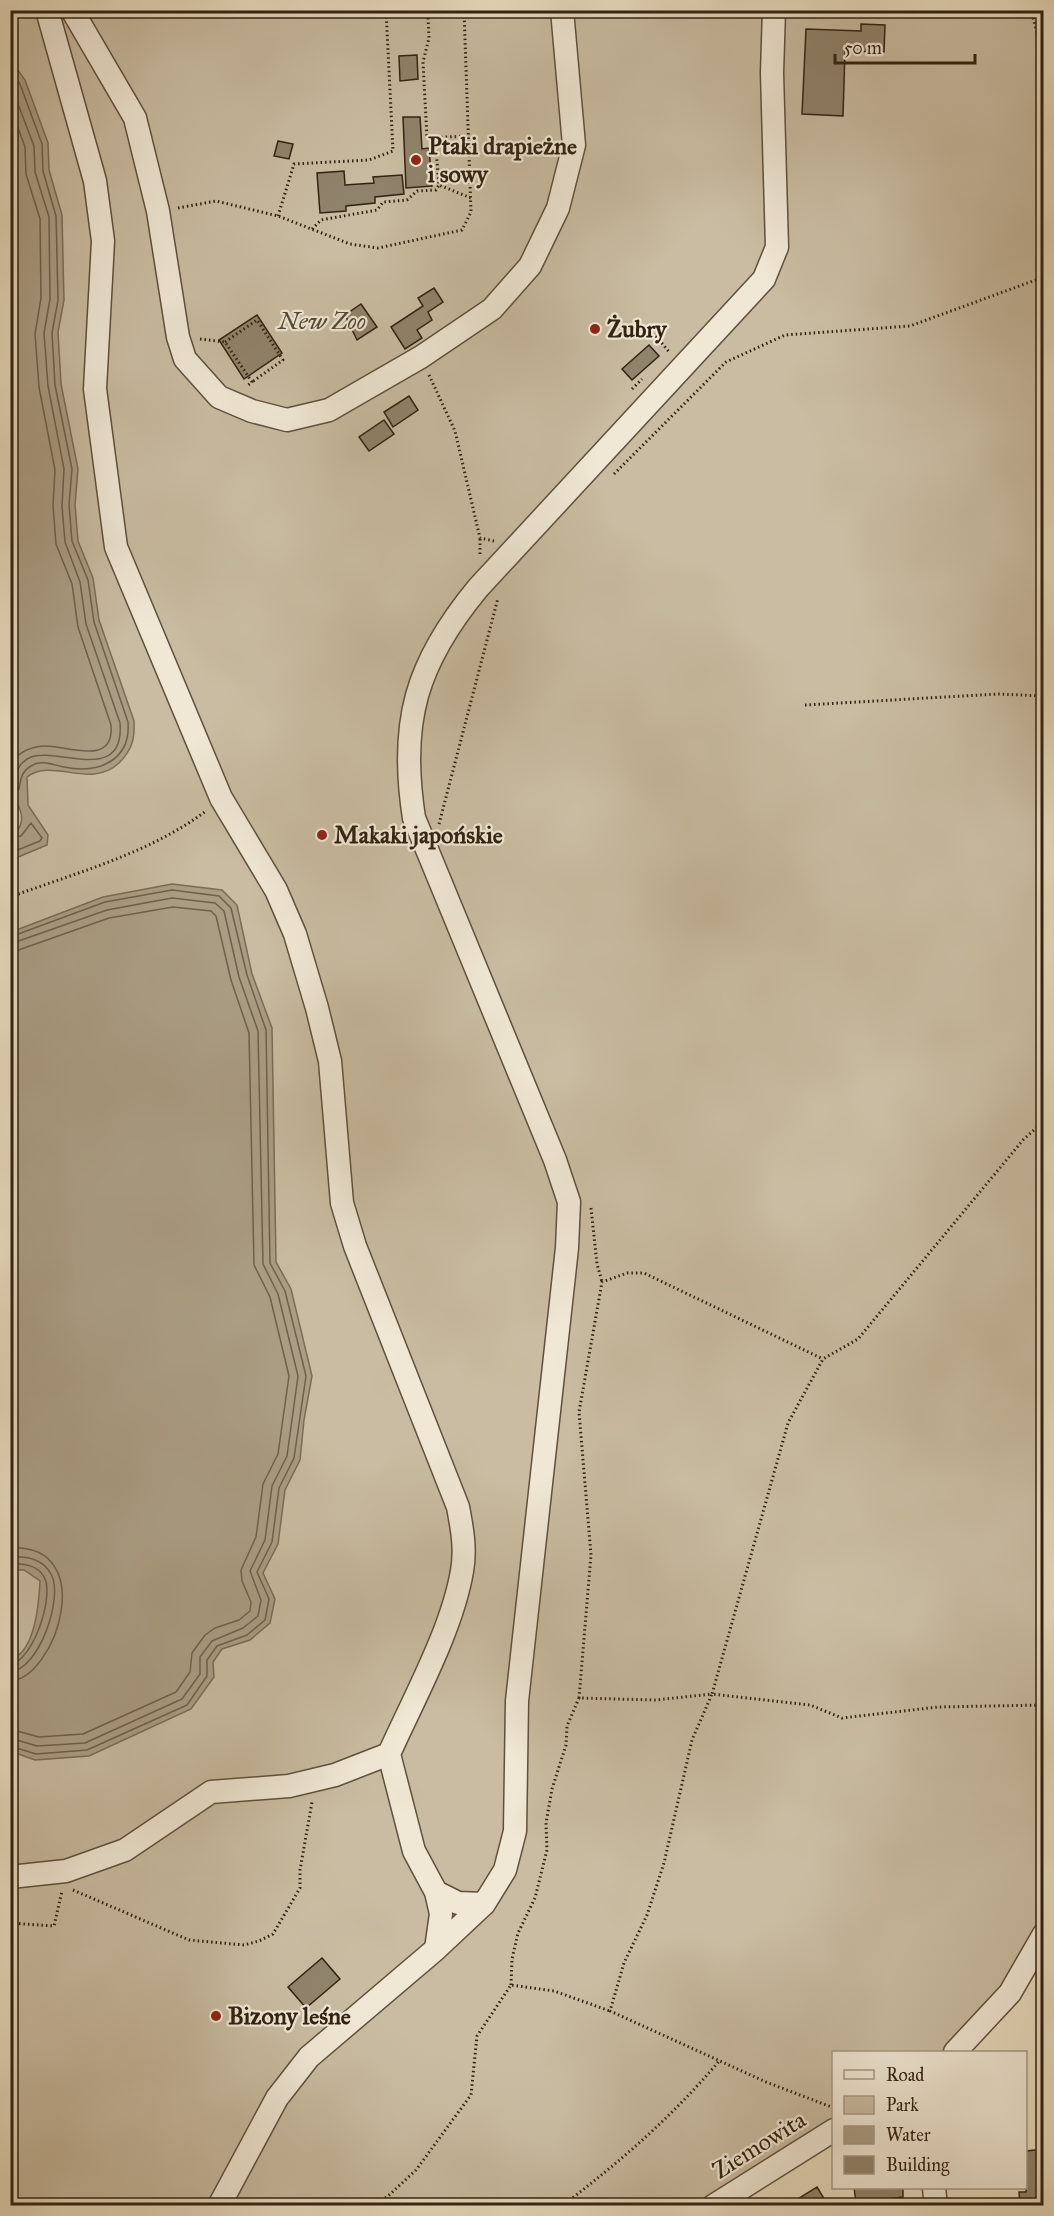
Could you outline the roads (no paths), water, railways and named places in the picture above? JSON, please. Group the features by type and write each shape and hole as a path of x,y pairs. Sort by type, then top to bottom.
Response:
{"street":[{"path":"47,10 97,191 103,241 95,389 116,547 221,798 276,890 295,934 330,1061 342,1203 355,1246 459,1507 464,1538 462,1570 452,1612 389,1754 414,1851 436,1892 441,1914 436,1949"},
{"path":"72,10 135,118 158,211 178,337 185,359 219,397 228,402 287,420 329,410 421,357 492,309 530,266 558,208 574,145 562,10"},
{"path":"219,2205 277,2098 309,2057 436,1949 484,1904 504,1870 515,1831 517,1701 567,1248 569,1202 555,1160 414,818 408,779 408,741 415,701 427,663 450,622 764,279 777,247 772,74 774,10"},
{"path":"10,1876 66,1871 125,1850 211,1792 289,1786 317,1780 389,1754"},
{"path":"436,1892 458,1903 484,1904"},
{"path":"957,2051 1010,1993 1044,1934"},
{"name":"Ziemowita","path":"713,2205 832,2131"},
{"path":"934,2189 936,2205"}],"water":[{"path":"11,46 15,66 25,80 48,143 49,170 62,215 64,300 58,332 61,384 78,469 75,505 78,541 93,578 99,620 134,721 134,727 132,744 127,753 108,771 84,774 48,770 27,777 28,805 48,835 47,845 11,860 11,831 17,831 22,821 20,810 10,790"},
{"path":"172,884 222,890 237,905 252,974 272,1028 276,1262 291,1289 312,1376 300,1460 285,1490 278,1544 263,1573 275,1599 270,1623 250,1640 222,1649 213,1662 214,1677 191,1709 89,1756 35,1760 10,1751 11,1659 26,1647 30,1637 37,1613 40,1581 24,1570 10,1570 11,932 103,897"}],"place":[{"name":"Ptaki drapieżne i sowy","path":"416,160"},
{"name":"Żubry","path":"595,329"},
{"name":"Makaki japońskie","path":"322,835"},
{"name":"Bizony leśne","path":"216,2016"}],"park label":[{"name":"New Zoo","path":"322,321"}]}
